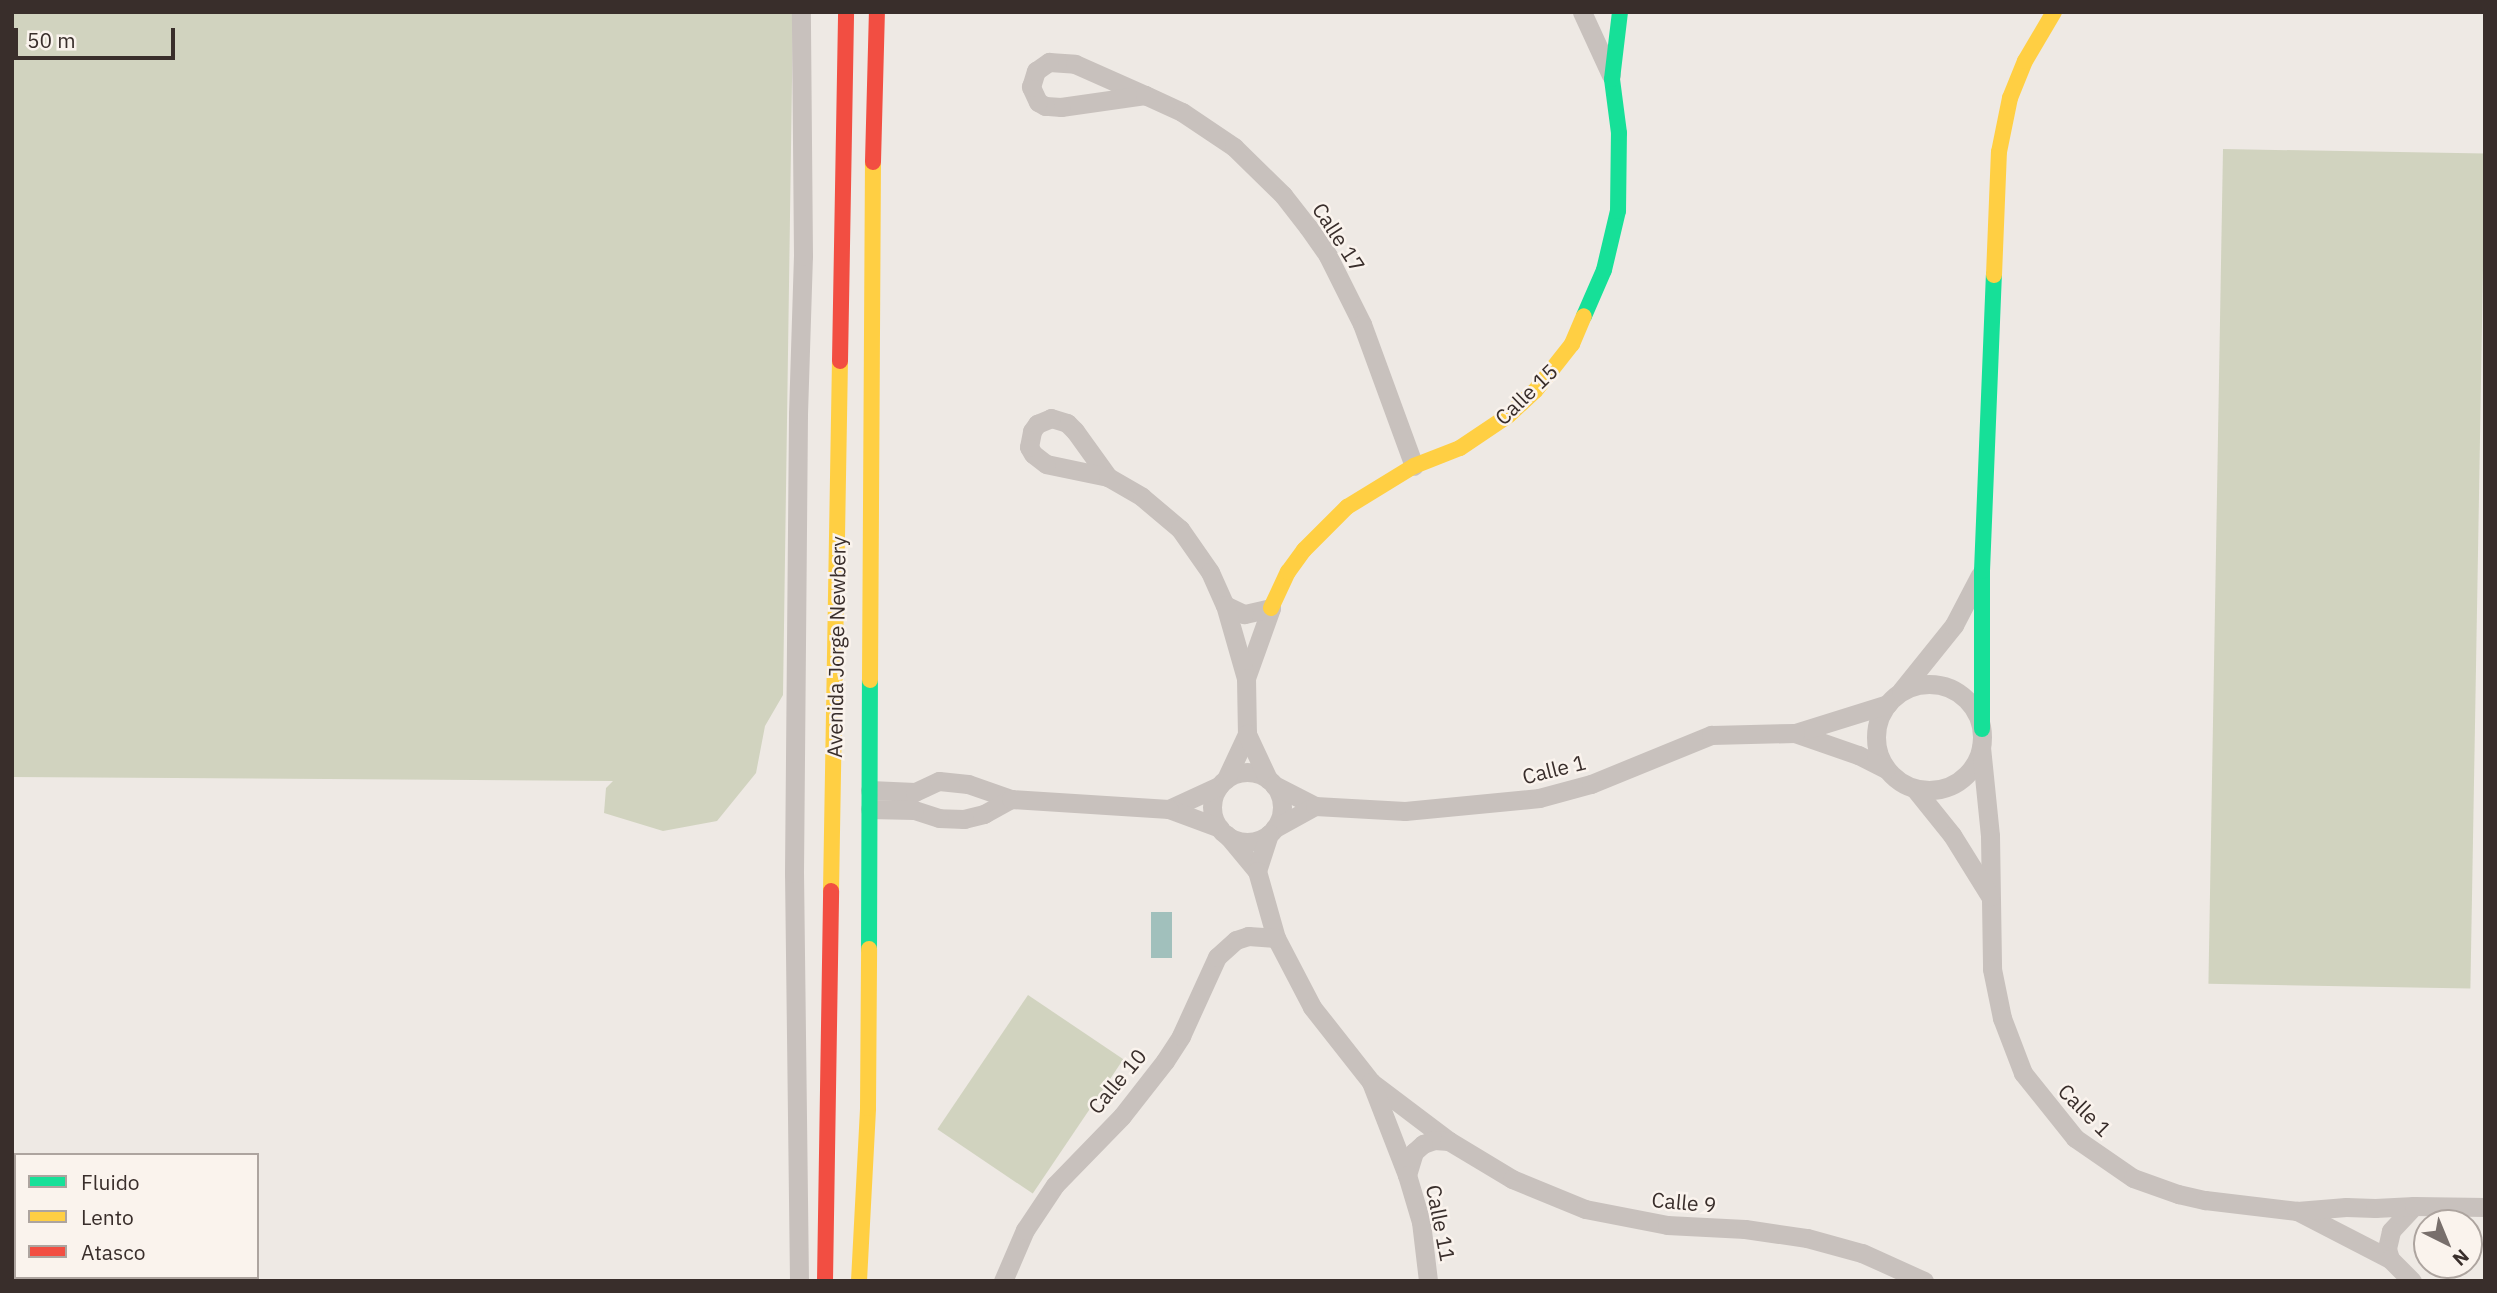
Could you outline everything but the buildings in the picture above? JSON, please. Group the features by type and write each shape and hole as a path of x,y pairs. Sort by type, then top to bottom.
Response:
{"street":[{"path":"799,1281 794,873 798,414 803,256 801,12"},
{"name":"Avenida Jorge Newbery","path":"825,1281 846,12"},
{"path":"859,1281 868,1108 873,102 877,12"},
{"path":"1582,12 1612,79"},
{"name":"Calle 15","path":"1271,608 1288,572 1321,531 1363,495 1414,466 1460,448 1508,415 1557,364 1581,326 1604,270 1618,211 1619,133 1612,79 1620,12"},
{"path":"1795,733 1858,755 1886,769 1899,781 1915,789 1932,790 1949,786 1964,777 1975,763 1982,738 1982,571 1999,152 2010,98 2025,61 2054,12"},
{"name":"Calle 17","path":"1145,95 1053,108 1038,102 1031,87 1035,71 1049,62 1106,75 1182,112 1234,147 1283,195 1328,256 1362,324 1414,466"},
{"path":"1108,477 1142,496 1180,529 1210,572 1225,604 1246,678 1247,734 1282,811 1258,871"},
{"path":"1886,769 1878,754 1876,736 1879,719 1954,625 1982,571"},
{"path":"1225,604 1244,614 1271,608"},
{"path":"1246,678 1271,608"},
{"path":"1795,733 1894,698 1917,685 1934,684 1951,689 1966,698 1976,712 1982,738"},
{"name":"Calle 1","path":"1315,806 1405,811 1539,798 1591,784 1711,735 1795,733"},
{"path":"1247,734 1222,783 1213,812 1223,832 1258,871 1276,938 1312,1007 1371,1082"},
{"name":"Calle 1","path":"1982,738 1990,836 1992,969 2007,1036 2023,1073 2075,1138 2133,1178 2178,1194 2297,1211"},
{"path":"1169,809 1242,772 1271,782 1315,806"},
{"path":"915,801 939,781 968,784 1011,799 1169,809 1243,841 1272,831 1315,806"},
{"path":"1915,789 1952,835 1991,897"},
{"path":"870,799 915,801 939,818 964,819 984,814 1011,799"},
{"name":"Calle 10","path":"1003,1281 1025,1230 1055,1185 1122,1116 1165,1061 1181,1036 1217,957 1236,940 1248,936 1276,938"},
{"name":"Calle 9","path":"1371,1082 1449,1141 1512,1179 1585,1209 1667,1225 1745,1229 1807,1238 1862,1253 1924,1281"},
{"name":"Calle 11","path":"1371,1082 1407,1175 1421,1222 1428,1281"},
{"path":"1407,1175 1414,1152 1423,1143 1434,1139 1449,1141"},
{"path":"2389,1259 2387,1249 2391,1231 2414,1206"},
{"path":"2297,1211 2414,1206 2485,1207"},
{"path":"2297,1211 2389,1259 2412,1281"}],"green space":[{"path":"12,12 793,12 783,695 765,726 756,773 717,821 663,831 604,813 606,788 613,781 12,777"},
{"path":"2223,149 2485,154 2470,988 2208,984"},
{"path":"1028,995 1123,1059 1033,1194 937,1129"}],"water":[{"path":"1151,912 1172,912 1172,958 1151,958"}],"traffic: fast":[{"path":"1584,316 1604,270 1618,211 1619,133 1612,79 1620,12"},
{"path":"1982,729 1982,571 1994,275"},
{"path":"869,949 870,680"}],"traffic: slow":[{"path":"1994,275 1999,152 2010,98 2025,61 2054,12"},
{"path":"870,680 873,162"},
{"path":"1271,608 1288,572 1304,550 1347,507 1414,466 1460,448 1509,415 1535,391 1572,344 1584,316"},
{"path":"831,891 840,361"},
{"path":"859,1281 868,1108 869,949"}],"traffic: jam":[{"path":"840,361 846,12"},
{"path":"873,162 877,12"},
{"path":"825,1281 831,891"}]}
